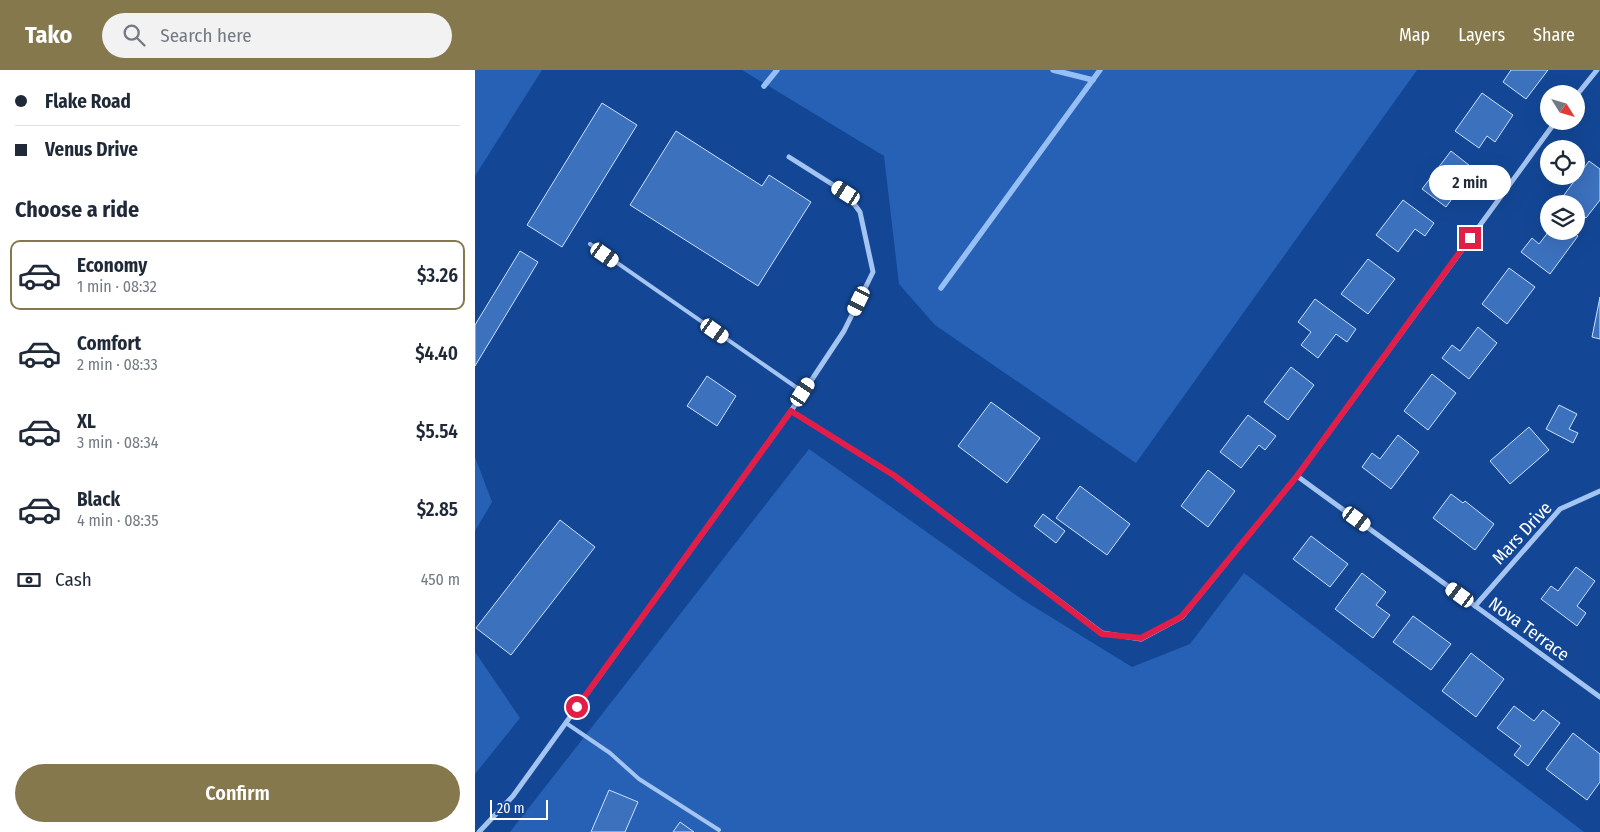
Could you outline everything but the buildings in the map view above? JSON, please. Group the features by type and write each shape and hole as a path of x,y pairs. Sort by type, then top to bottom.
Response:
{"street":[{"path":"1585,85 1597,70"},
{"path":"791,411 895,476 1102,634 1141,638 1181,617 1297,476 1549,130"},
{"path":"479,832 513,796 791,411 844,331 873,272 860,212 846,193 789,157"},
{"name":"Nova Terrace","path":"1297,476 1600,697"},
{"name":"Mars Drive","path":"1475,606 1560,509 1600,491"}],"lane":[{"path":"590,244 803,392"},
{"path":"565,723 609,753 639,778 719,830"}],"shaded area":[{"path":"475,70 542,70 475,176"},
{"path":"742,70 1417,70 1136,463 935,325 899,284 884,156"},
{"path":"809,449 1023,600 1132,667 1190,644 1244,573 1584,832 510,832"},
{"path":"475,457 492,502 475,531"},
{"path":"475,652 520,718 475,774"}],"waterway":[{"path":"764,86 777,70"},
{"path":"1053,70 1093,80"},
{"path":"941,288 1100,70"}],"route":[{"path":"577,707 791,411 895,476 1102,634 1141,638 1181,617 1297,476 1470,238"}]}
